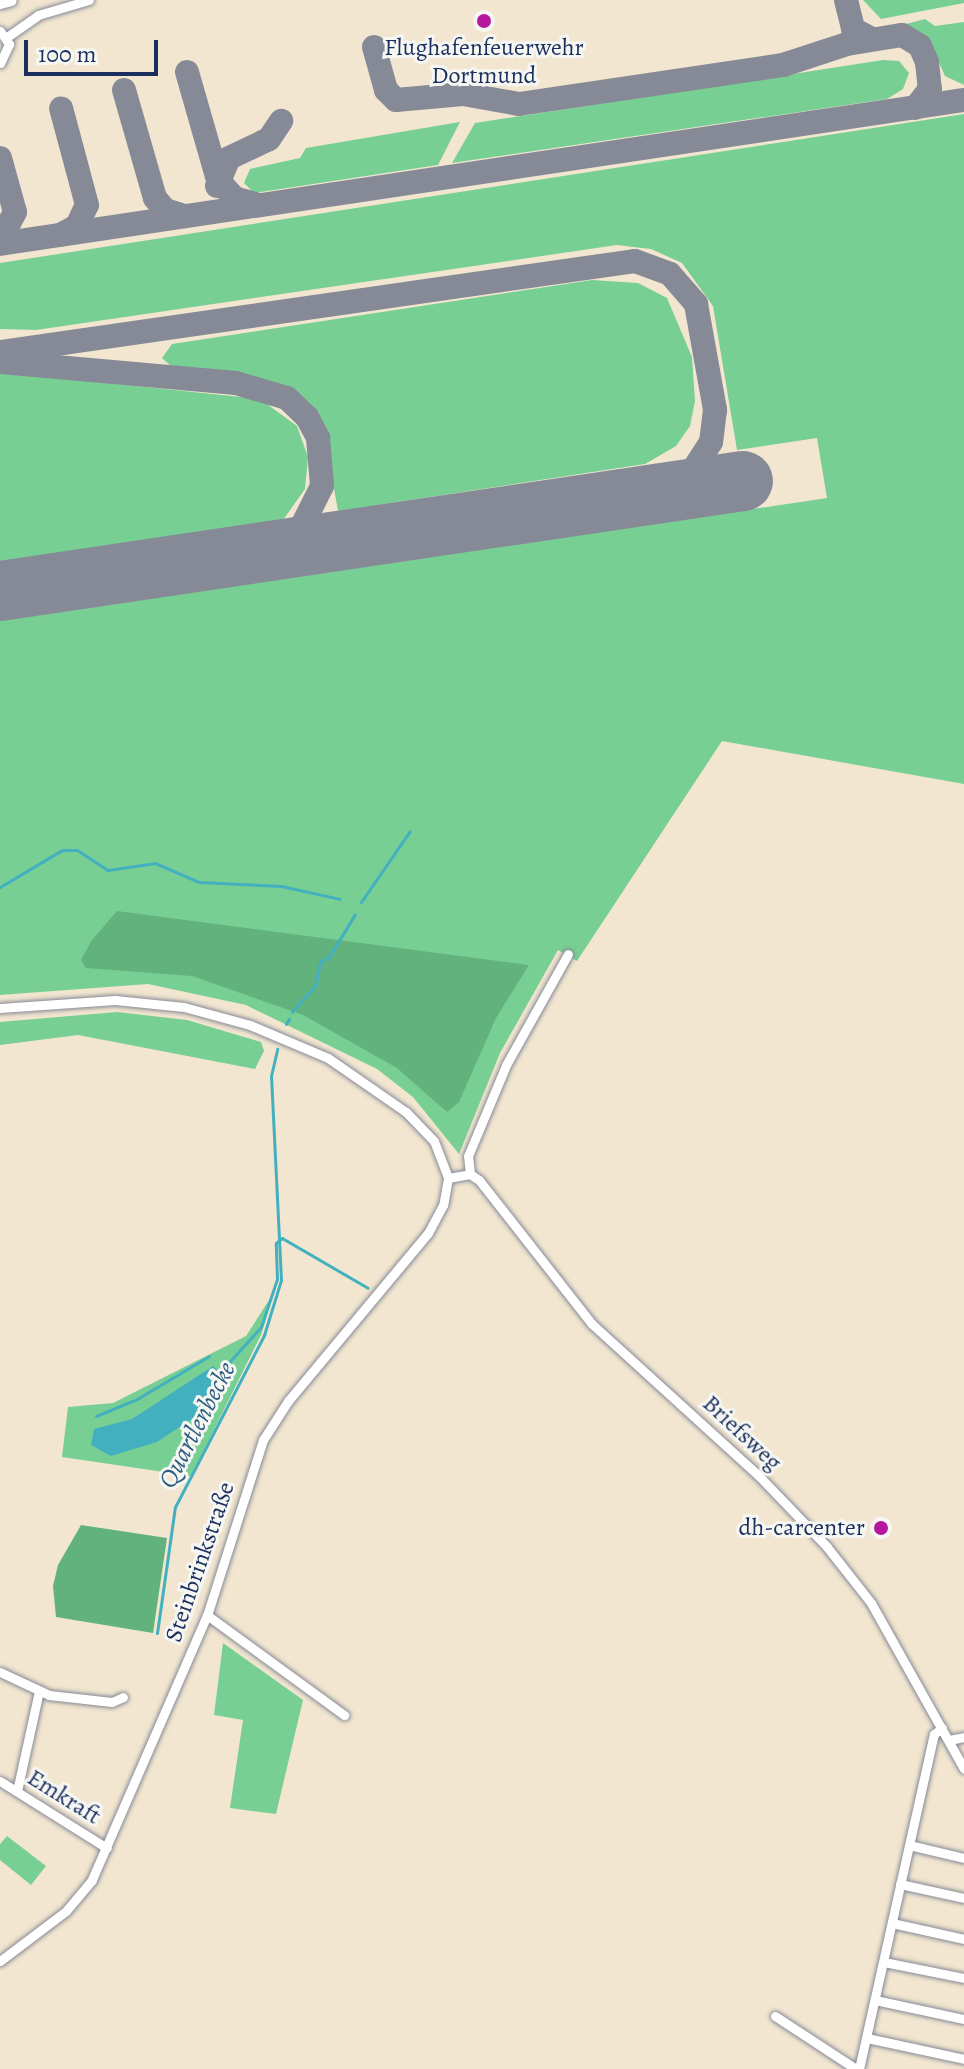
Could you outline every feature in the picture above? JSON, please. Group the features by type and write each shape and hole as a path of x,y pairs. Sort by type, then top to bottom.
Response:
{"main road":[{"path":"0,3 11,0"}],"street":[{"path":"0,63 8,51 4,34 38,15 89,0"},
{"path":"0,1008 115,1000 184,1007 250,1025 328,1058 406,1112 434,1141 448,1178 470,1174 468,1156 497,1085 568,954"},
{"name":"Briefsweg","path":"470,1174 479,1180 592,1324 759,1476 846,1569 871,1603 964,1769"},
{"name":"Steinbrinkstraße","path":"0,1961 82,1895 107,1848 207,1615 263,1440 288,1401 428,1233 443,1205 448,1178"},
{"path":"207,1615 344,1715"},
{"path":"0,1672 39,1691 112,1702 123,1697"},
{"path":"17,1791 39,1691"},
{"path":"775,2016 858,2069 934,1734 942,1728"},
{"path":"949,1740 964,1737"},
{"name":"Emkraft","path":"0,1781 107,1848"},
{"path":"909,1845 964,1858"},
{"path":"900,1884 962,1898"},
{"path":"892,1923 964,1939"},
{"path":"884,1962 964,1978"},
{"path":"875,2000 964,2019"},
{"path":"867,2038 964,2059"}],"green space":[{"path":"863,0 964,0 964,3 881,19"},
{"path":"925,19 935,26 964,22 964,85 945,76 930,42 906,24"},
{"path":"883,60 899,61 909,73 903,89 887,99 452,163 475,123"},
{"path":"964,114 964,784 722,741 577,961 558,950 500,1053 459,1154 413,1097 377,1069 246,1005 148,984 0,995 0,621 827,498 817,438 737,450 713,306 682,263 651,249 617,245 36,330 0,329 0,263"},
{"path":"460,122 438,165 254,193 244,183 250,169 300,158 306,148"},
{"path":"592,280 638,283 667,298 692,357 695,401 690,426 676,446 645,464 338,511 325,439 299,398 271,382 174,369 162,358 172,344"},
{"path":"0,372 260,399 297,426 308,457 305,489 283,520 0,562"},
{"path":"117,911 529,965 496,1018 459,1102 447,1112 397,1068 303,1015 192,976 86,968 81,960 92,940"},
{"path":"117,1012 187,1020 261,1042 264,1051 255,1069 78,1035 0,1045 0,1022"},
{"path":"273,1294 261,1335 191,1476 62,1457 68,1407 113,1403 246,1336"},
{"path":"81,1525 167,1538 153,1633 56,1617 53,1586 58,1565"},
{"path":"223,1643 303,1700 276,1814 230,1808 243,1720 214,1715"},
{"path":"7,1836 46,1866 31,1885 0,1860 0,1844"}],"water":[{"path":"213,1366 223,1376 208,1408 157,1442 111,1456 91,1445 94,1429 132,1419"}],"waterway":[{"name":"Quartlenbecke","path":"361,902 410,831"},
{"path":"0,887 62,850 77,850 108,870 155,863 199,882 281,886 340,899"},
{"name":"Quartlenbecke","path":"292,1012 315,986 320,962 329,957 355,914"},
{"name":"Quartlenbecke","path":"286,1024 289,1019"},
{"name":"Quartlenbecke","path":"157,1633 175,1507 264,1335 281,1280 271,1076 277,1049"},
{"name":"Quartlenbecke","path":"222,1370 261,1327 277,1279 276,1243 282,1238 368,1288"},
{"path":"96,1416 137,1399 209,1356"}],"taxiway":[{"path":"846,0 853,29 872,39"},
{"path":"374,47 386,90 396,100 463,94 519,104 783,65 847,44 902,35 920,46 927,62 930,89 915,108"},
{"path":"187,72 218,180 234,198 258,205"},
{"path":"124,90 155,198 165,210 185,216"},
{"path":"0,244 964,100"},
{"path":"60,235 77,226 87,205 61,108"},
{"path":"217,186 229,158 269,139 281,121"},
{"path":"0,158 15,212 0,240"},
{"path":"0,352 635,261 670,274 696,304 715,410 711,442 693,470 668,487 645,494"},
{"path":"0,362 236,383 287,398 307,417 318,438 322,486 302,526 261,552"}],"runway":[{"path":"0,591 743,481"}],"place":[{"name":"Flughafenfeuerwehr Dortmund","path":"484,21"},
{"name":"dh-carcenter","path":"881,1528"}]}
